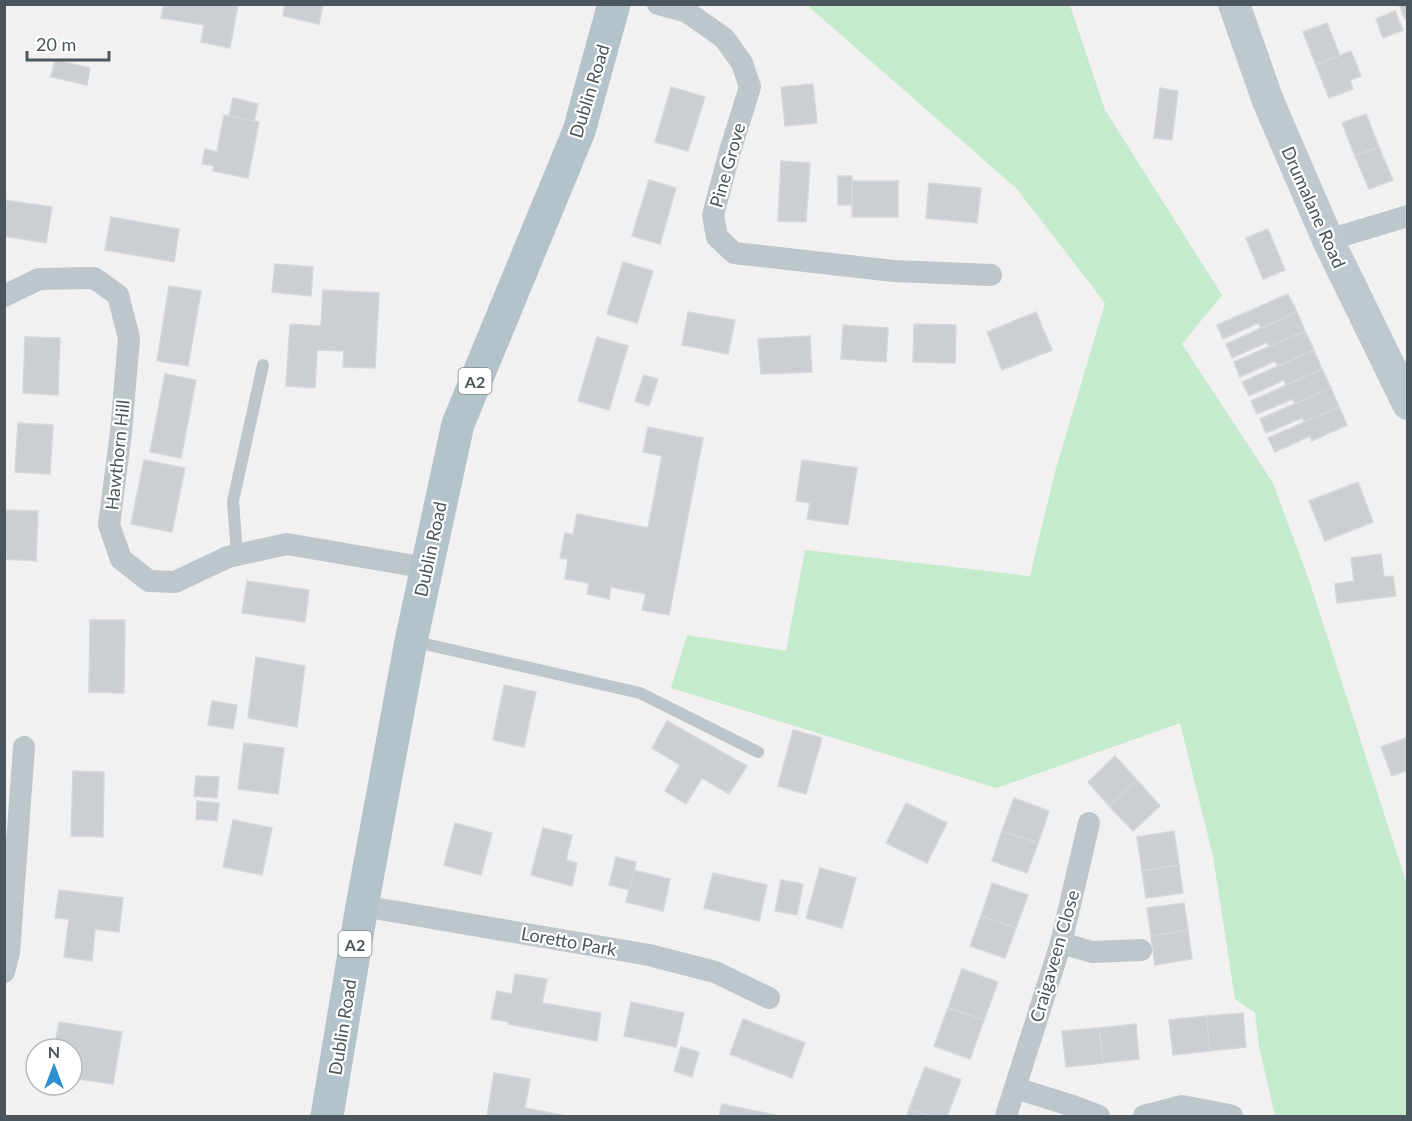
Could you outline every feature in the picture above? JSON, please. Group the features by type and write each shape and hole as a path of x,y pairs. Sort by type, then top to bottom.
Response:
{"main road":[{"name":"Dublin Road","path":"327,1116 362,906 411,641 458,424 579,131 614,4"},
{"name":"Drumalane Road","path":"1234,4 1268,101 1328,240 1407,404"}],"street":[{"name":"Pine Grove","path":"658,4 687,12 724,38 742,63 750,87 713,215 717,237 734,253 894,271 992,275"},
{"path":"1328,240 1407,216"},
{"name":"Hawthorn Hill","path":"4,296 39,279 94,278 118,295 129,338 121,432 109,525 121,560 149,580 175,582 228,557 287,544 426,568"},
{"path":"4,972 9,953 24,747"},
{"name":"Craigaveen Close","path":"1006,1116 1061,943 1089,823"},
{"name":"Loretto Park","path":"362,906 649,955 715,972 769,998"},
{"path":"1061,943 1092,952 1141,950"},
{"path":"1016,1088 1099,1116"},
{"path":"1144,1116 1182,1106 1232,1116"}],"lane":[{"path":"237,555 232,501 263,365"},
{"path":"411,641 640,693 758,752"}],"green space":[{"path":"810,4 1070,5 1105,110 1222,295 1182,344 1273,483 1310,583 1407,885 1407,1116 1275,1116 1259,1046 1255,1013 1235,999 1213,856 1180,723 997,788 671,688 687,635 786,651 805,550 1030,576 1055,472 1105,303 1017,189 808,6"}],"building":[{"path":"164,4 238,4 230,48 201,42 204,25 161,18"},
{"path":"285,4 323,5 319,24 283,16"},
{"path":"1399,4 1408,4 1408,18 1405,19"},
{"path":"1395,11 1403,30 1383,38 1376,19"},
{"path":"1327,23 1340,56 1316,65 1303,32"},
{"path":"1351,51 1361,76 1350,80 1353,89 1329,98 1316,65"},
{"path":"55,60 90,68 87,85 51,77"},
{"path":"813,84 817,123 785,126 781,87"},
{"path":"671,87 705,97 688,151 655,142"},
{"path":"1160,88 1178,91 1172,140 1154,138"},
{"path":"233,98 258,104 254,121 229,116"},
{"path":"1366,114 1379,147 1355,156 1342,123"},
{"path":"224,115 259,122 248,178 213,171 214,166 202,164 205,149 217,152"},
{"path":"1379,147 1393,180 1369,189 1355,156"},
{"path":"781,161 810,163 806,222 778,221"},
{"path":"838,176 852,176 852,205 838,205"},
{"path":"649,180 676,188 660,244 632,236"},
{"path":"852,181 898,181 898,217 852,217"},
{"path":"929,183 981,188 977,223 926,218"},
{"path":"4,200 52,207 46,243 4,236"},
{"path":"111,217 179,229 174,262 105,250"},
{"path":"1268,229 1285,270 1263,279 1246,238"},
{"path":"623,262 653,271 637,323 607,314"},
{"path":"275,264 313,267 311,296 272,292"},
{"path":"169,286 201,291 188,366 157,361"},
{"path":"323,290 379,293 375,368 343,367 344,351 317,350 315,388 286,386 290,324 321,326"},
{"path":"1288,294 1297,312 1261,328 1258,323 1223,339 1217,325"},
{"path":"688,312 735,320 728,354 682,345"},
{"path":"1036,312 1052,350 1002,370 987,332"},
{"path":"1297,312 1305,331 1269,347 1267,342 1232,358 1226,344"},
{"path":"914,324 956,325 955,363 913,362"},
{"path":"843,325 888,328 886,362 841,359"},
{"path":"1305,331 1314,350 1278,366 1275,361 1240,377 1234,362"},
{"path":"810,336 812,372 761,374 758,339"},
{"path":"25,337 60,338 58,395 23,393"},
{"path":"597,337 628,346 609,410 578,401"},
{"path":"1314,350 1322,369 1286,385 1284,380 1249,396 1242,382"},
{"path":"1322,369 1331,388 1295,404 1293,399 1257,414 1251,401"},
{"path":"165,374 196,380 181,458 150,452"},
{"path":"644,375 658,379 649,406 635,401"},
{"path":"1331,388 1339,407 1304,422 1302,418 1266,433 1260,419"},
{"path":"1339,407 1347,425 1312,441 1310,436 1275,452 1268,438"},
{"path":"18,423 53,425 50,474 15,472"},
{"path":"648,427 703,438 669,615 642,610 646,594 611,587 609,599 587,594 589,583 565,579 568,559 560,558 565,533 573,535 577,514 648,528 662,456 643,452"},
{"path":"144,460 185,468 172,532 131,524"},
{"path":"802,460 857,468 848,525 807,519 810,503 796,501"},
{"path":"1358,482 1373,522 1325,541 1309,501"},
{"path":"5,510 38,511 36,561 4,559"},
{"path":"1381,554 1384,577 1393,576 1396,596 1337,603 1335,584 1354,581 1351,558"},
{"path":"247,581 309,590 305,622 242,613"},
{"path":"90,620 125,620 124,693 89,692"},
{"path":"256,657 305,666 297,727 248,718"},
{"path":"504,685 536,692 524,747 493,740"},
{"path":"212,701 237,705 233,729 208,725"},
{"path":"667,721 747,766 729,794 702,778 686,804 665,791 680,765 652,748"},
{"path":"793,730 822,738 806,794 778,786"},
{"path":"1408,737 1408,770 1392,776 1381,747"},
{"path":"244,743 284,748 278,794 238,789"},
{"path":"1115,756 1137,780 1109,806 1088,782"},
{"path":"73,771 104,772 103,837 71,836"},
{"path":"196,776 219,777 217,798 194,796"},
{"path":"1137,780 1160,806 1133,831 1109,806"},
{"path":"1014,798 1049,811 1038,843 1002,831"},
{"path":"197,801 219,803 217,821 196,819"},
{"path":"906,803 947,823 927,863 886,843"},
{"path":"233,820 272,828 262,875 223,867"},
{"path":"455,823 492,833 481,875 444,865"},
{"path":"543,828 572,835 566,860 577,863 572,886 531,875"},
{"path":"1002,831 1038,843 1027,873 992,861"},
{"path":"1174,831 1179,865 1142,871 1137,837"},
{"path":"616,857 636,862 629,890 609,885"},
{"path":"1179,865 1183,893 1146,898 1142,871"},
{"path":"820,868 856,878 842,928 806,918"},
{"path":"634,870 670,879 663,911 626,902"},
{"path":"713,873 767,885 759,921 704,908"},
{"path":"781,880 803,884 797,915 775,911"},
{"path":"992,883 1028,895 1016,928 981,916"},
{"path":"59,890 123,898 119,932 95,929 92,961 64,957 69,919 55,918"},
{"path":"1184,903 1188,930 1151,936 1147,908"},
{"path":"981,916 1016,928 1005,958 970,946"},
{"path":"1188,930 1192,959 1155,965 1151,936"},
{"path":"962,969 998,982 984,1020 948,1008"},
{"path":"515,974 547,979 542,1003 601,1013 597,1041 491,1019 497,991 512,994"},
{"path":"631,1002 684,1013 676,1047 624,1036"},
{"path":"948,1008 984,1020 970,1059 934,1046"},
{"path":"1243,1013 1246,1047 1210,1051 1206,1016"},
{"path":"1206,1016 1210,1051 1173,1055 1169,1020"},
{"path":"743,1019 805,1043 792,1078 730,1054"},
{"path":"59,1022 122,1032 113,1084 84,1080 84,1037 56,1037"},
{"path":"1136,1024 1139,1059 1103,1063 1099,1028"},
{"path":"1099,1028 1103,1063 1066,1067 1062,1031"},
{"path":"681,1047 699,1052 692,1077 674,1071"},
{"path":"925,1067 961,1080 947,1116 930,1116 909,1109"},
{"path":"494,1073 530,1079 525,1108 562,1116 487,1116"},
{"path":"722,1104 780,1116 719,1116"},
{"path":"909,1109 930,1116 907,1116"}]}
